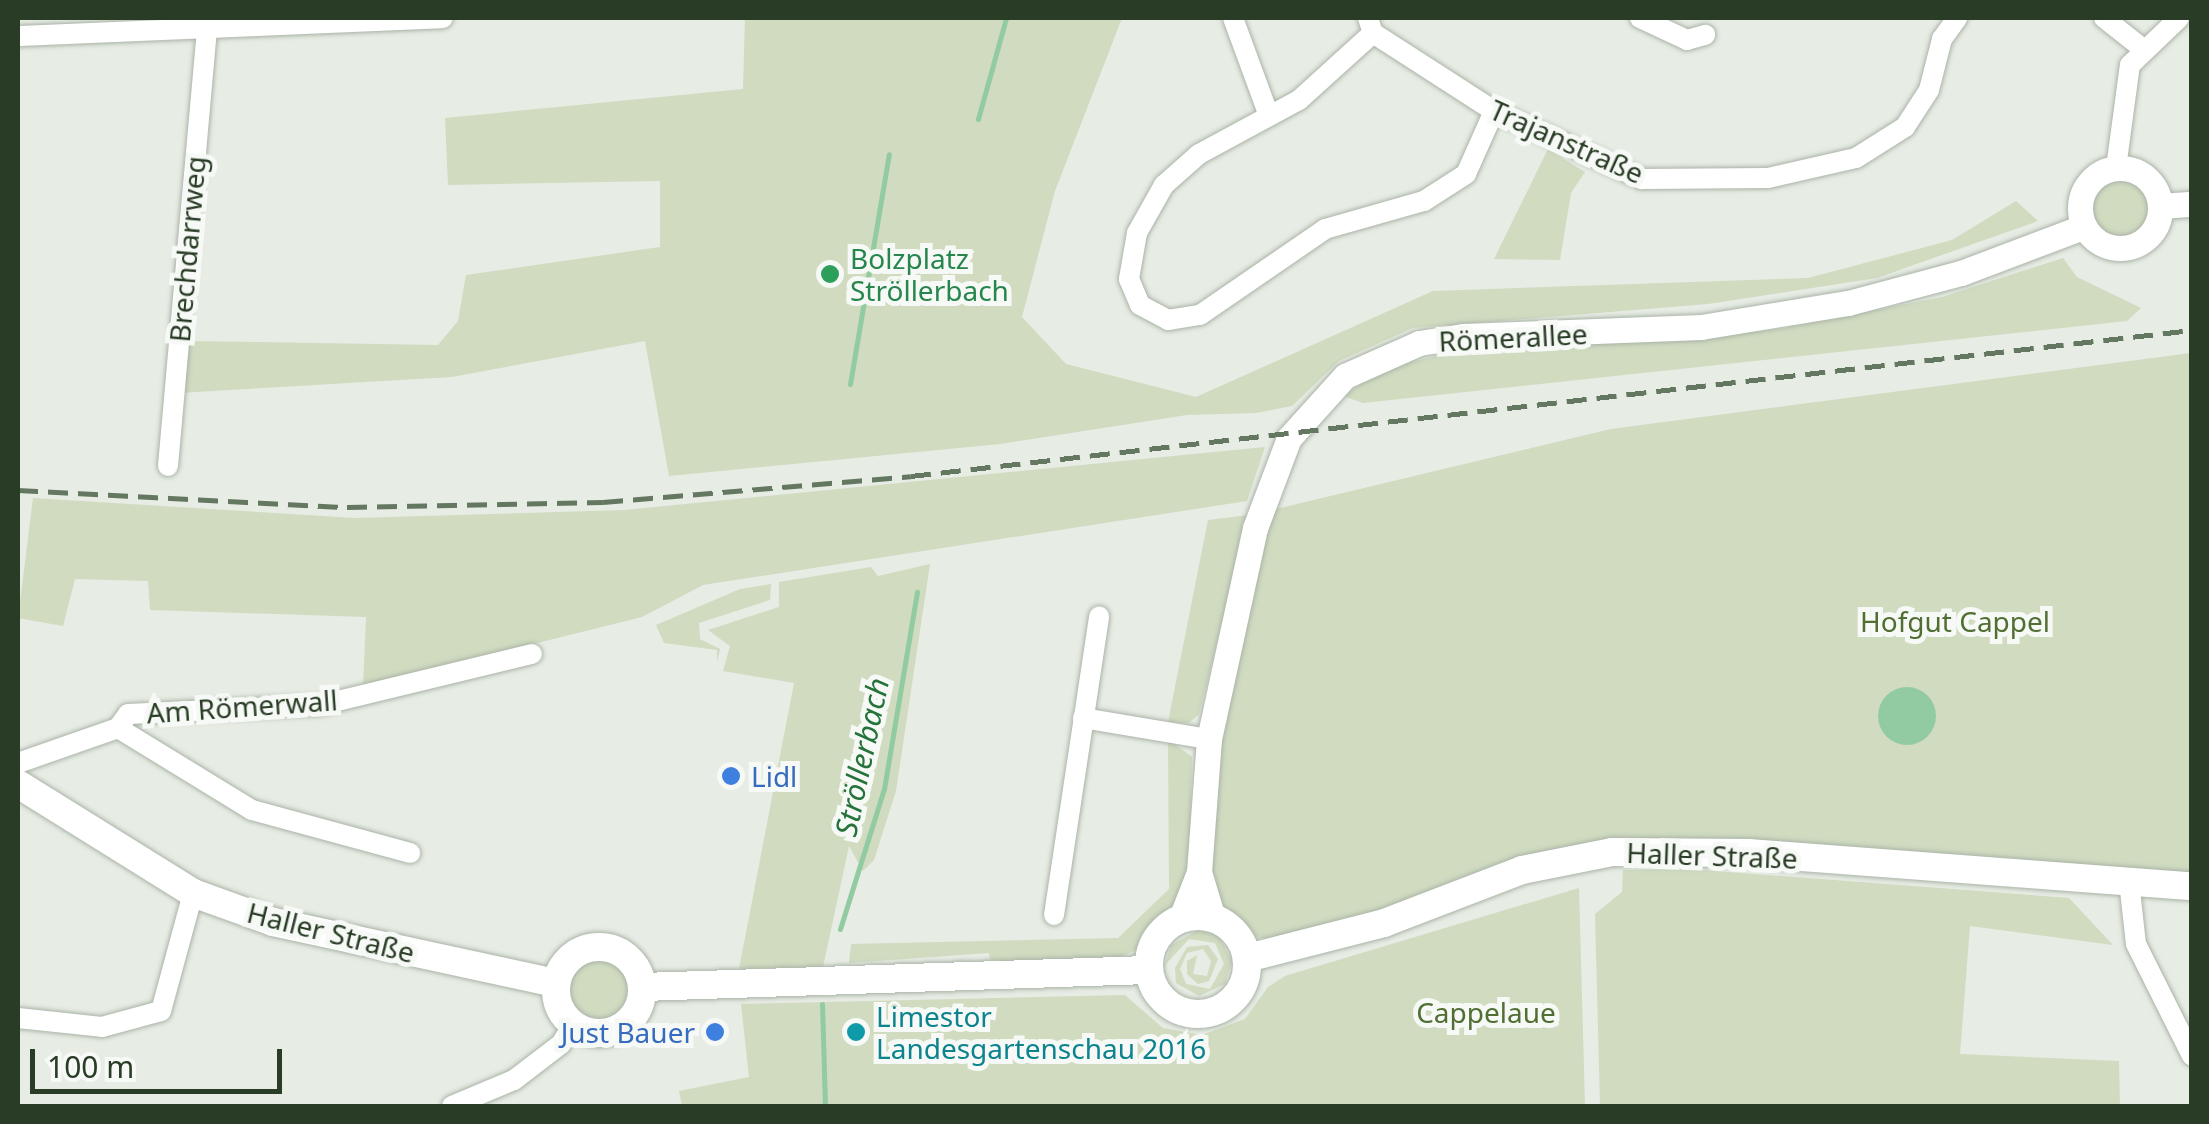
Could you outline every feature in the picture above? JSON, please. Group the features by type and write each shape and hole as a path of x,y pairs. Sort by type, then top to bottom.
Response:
{"main road":[{"name":"Haller Straße","path":"18,784 192,893 273,922 556,983"},
{"name":"Haller Straße","path":"1247,958 1384,923 1522,870 1612,852 1749,853 2192,886"},
{"path":"1181,918 1214,918 1236,933 1247,958 1232,1001 1204,1015 1173,1008 1148,970 1156,938 1181,918"},
{"path":"599,946 634,963 642,987 634,1016 623,1026 597,1033 573,1025 558,1006 556,983 575,953 599,946"},
{"path":"642,987 1148,970"}],"street":[{"path":"18,36 206,32 442,18"},
{"path":"1233,18 1268,113"},
{"path":"1640,18 1687,40 1705,35"},
{"name":"Trajanstraße","path":"1370,25 1494,112 1642,179 1768,178 1856,158 1905,127 1929,90 1942,39 1956,18"},
{"path":"2104,18 2142,48"},
{"path":"2116,168 2120,106 2130,65 2142,48 2178,18"},
{"path":"1370,25 1299,100 1268,113 1199,154 1164,186 1137,233 1129,279 1140,304 1168,320 1200,316 1326,229 1424,201 1466,174 1494,112"},
{"name":"Brechdarrweg","path":"168,466 206,32"},
{"path":"2116,168 2146,178 2160,206 2152,234 2126,248 2101,244 2083,226 2082,194 2096,176 2116,168"},
{"path":"2160,206 2192,204"},
{"name":"Römerallee","path":"1181,918 1200,872 1209,739 1238,591 1277,465 1310,408 1357,369 1419,343 1464,336 1633,332 1766,319 1961,273 2083,226"},
{"path":"1054,915 1098,616"},
{"name":"Am Römerwall","path":"18,763 118,728 128,714 321,705 532,654"},
{"path":"1083,718 1209,739"},
{"name":"Am Römerwall","path":"118,728 252,810 410,852"},
{"name":"Römerallee","path":"1200,872 1214,918"},
{"path":"2129,881 2136,944 2192,1056"},
{"path":"18,1018 102,1027 162,1011 192,893"},
{"path":"452,1106 514,1080 560,1044 573,1025"}],"green space":[{"path":"745,18 1122,18 1055,191 1022,317 1066,364 1196,397 1433,291 1808,278 1952,240 2016,201 2038,221 1877,278 1708,304 1413,328 1339,361 1292,406 1256,413 1187,415 1000,444 669,476 645,341 452,377 179,393 186,341 438,345 458,321 466,275 660,247 660,181 448,185 445,118 743,89"},
{"path":"1548,149 1585,172 1571,193 1560,260 1494,259"},
{"path":"2121,179 2142,188 2151,209 2142,230 2121,239 2100,230 2091,209 2100,188"},
{"path":"2063,258 2077,277 2141,308 2127,321 1363,403 1343,396 1385,368 1475,347 1774,330 1942,297"},
{"name":"Hofgut Cappel","path":"2191,353 2191,875 1617,842 1274,940 1246,935 1223,917 1211,877 1220,744 1272,510 1611,429"},
{"path":"1265,447 1247,501 703,585 642,617 363,686 366,617 150,610 148,581 75,579 63,626 18,618 33,498 355,518 625,510"},
{"path":"1249,515 1199,714 1189,723 1168,722 1208,520"},
{"path":"930,564 896,791 874,860 863,871 849,846 823,967 739,969 794,683 723,671 730,646 708,630 779,607 779,582 871,567 878,576"},
{"path":"771,584 770,600 699,623 700,639 720,649 717,662 717,650 664,643 656,625 740,589"},
{"path":"1168,739 1192,757 1189,881 1177,914 1141,948 1118,958 1034,966 990,959 989,953 849,963 851,944 1118,938 1169,889"},
{"path":"1689,869 2069,898 2113,945 1970,926 1960,1054 2119,1061 2120,1106 1600,1106 1595,914 1622,892 1623,870"},
{"name":"Cappelaue","path":"1579,888 1585,1106 682,1106 679,1091 749,1077 741,1004 1125,995 1163,1028 1202,1035 1245,1019 1268,987 1285,976"},
{"path":"1198,930 1219,936 1232,961 1225,984 1199,996 1176,983 1175,968 1187,947 1208,945 1218,959 1209,981 1198,984 1187,974 1187,961 1197,955 1193,974 1207,976 1211,961 1203,949 1187,953 1180,969 1186,984 1210,989 1224,964 1215,943 1189,939 1165,965 1171,945"},
{"path":"601,959 623,968 632,990 623,1012 601,1021 579,1012 570,990 579,968"}],"shaded area":[{"path":"1907,687 1927,696 1936,716 1927,736 1907,745 1887,736 1878,716 1887,696"}],"waterway":[{"name":"Ströllerbach","path":"978,119 1006,18"},
{"name":"Ströllerbach","path":"850,384 889,154"},
{"name":"Ströllerbach","path":"840,929 884,789 917,592"},
{"name":"Ströllerbach","path":"822,1004 825,1106"}],"railway":[{"path":"18,490 347,507 603,502 911,476 2192,330"}],"place":[{"name":"Bolzplatz Ströllerbach","path":"830,274"},
{"name":"Lidl","path":"731,776"},
{"name":"Just Bauer","path":"715,1032"},
{"name":"Limestor Landesgartenschau 2016","path":"856,1032"}]}
